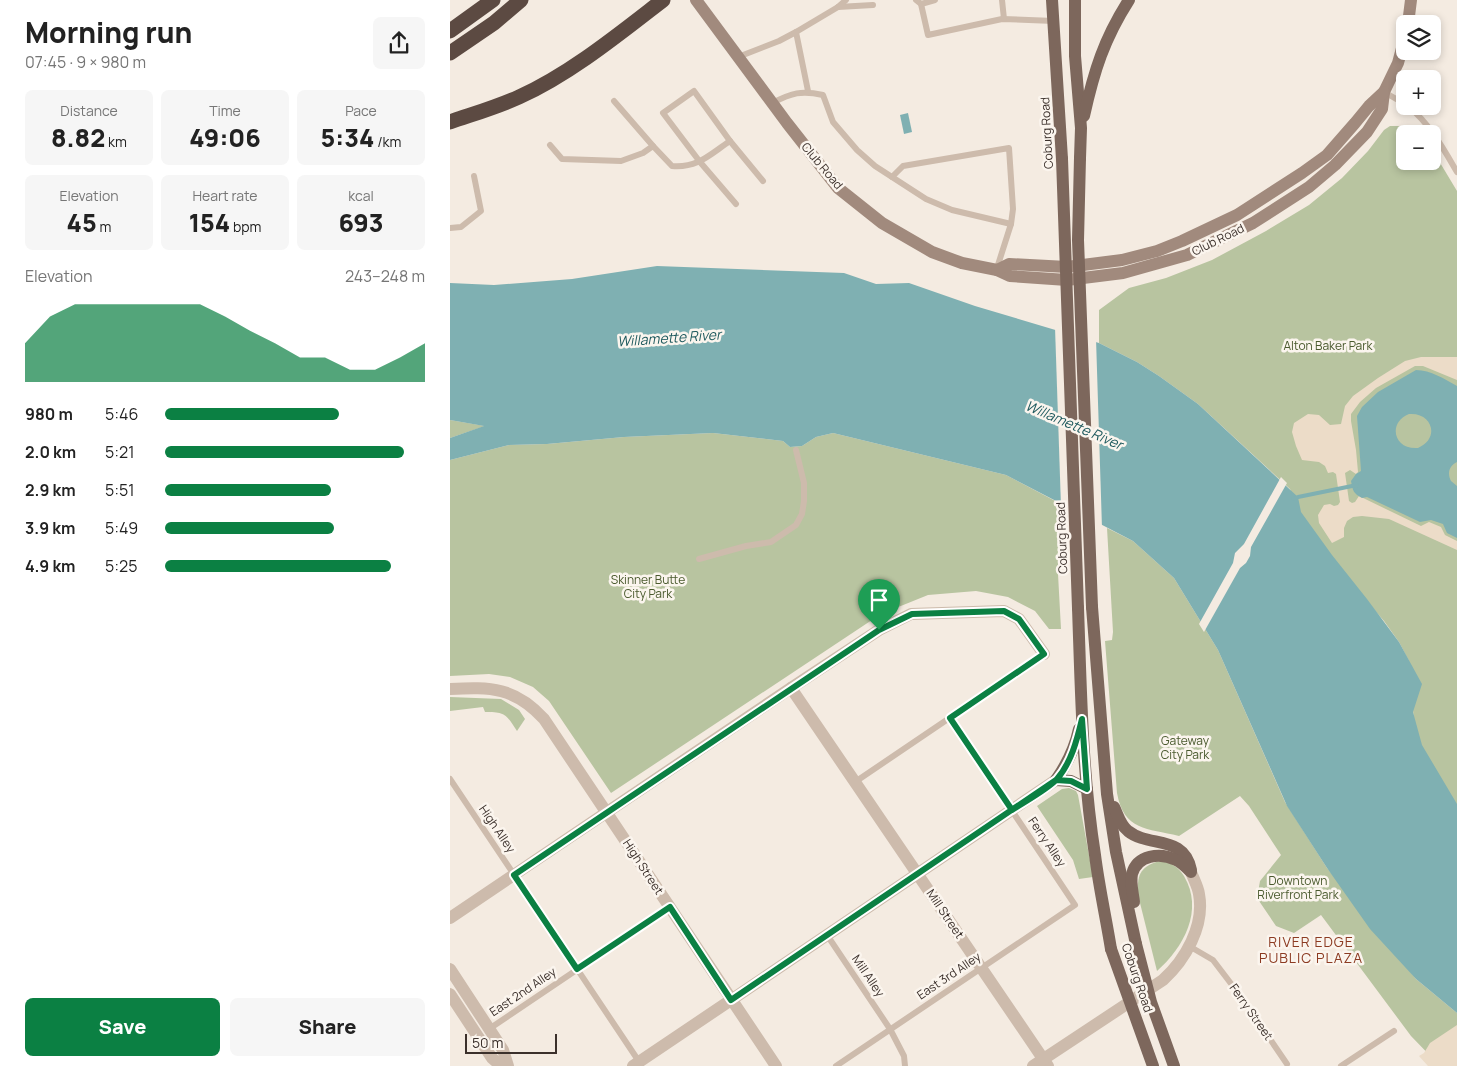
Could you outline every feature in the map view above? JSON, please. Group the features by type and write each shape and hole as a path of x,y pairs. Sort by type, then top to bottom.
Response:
{"highway":[{"path":"450,31 492,0"},
{"path":"450,53 494,23 521,0"},
{"path":"450,122 520,97 563,73 606,44 663,0"}],"main road":[{"name":"Club Road","path":"696,0 838,188 882,224 932,252 962,263 996,270 1010,276 1067,280 1123,273 1187,255 1253,223 1309,187 1335,165 1367,132 1382,109 1384,92 1399,60"},
{"name":"Coburg Road","path":"1052,0 1062,159 1082,719 1087,789 1094,855 1111,949 1153,1066"},
{"name":"Coburg Road","path":"1075,0 1075,56 1081,128 1078,240 1092,607 1107,794 1116,852 1136,944 1152,1002 1174,1066"},
{"path":"1409,15 1410,0"},
{"path":"1081,128 1097,65 1111,28 1126,5"},
{"path":"1056,780 1068,763 1082,719"},
{"path":"1056,780 1071,781 1087,789"},
{"path":"1107,794 1126,830 1140,838 1174,846 1185,855 1190,863 1191,872"},
{"path":"1136,944 1135,911 1131,882 1135,867 1140,861 1148,857 1161,856 1177,860 1191,872"}],"street":[{"path":"450,918 879,630 912,614 1004,611 1019,619 1044,654"},
{"name":"Mill Street","path":"791,688 981,968 1041,1064"},
{"name":"High Street","path":"450,689 496,689 521,699 539,713 552,728 776,1066"},
{"path":"638,1065 1056,780"},
{"path":"1041,1064 1163,980 1177,966 1196,932 1199,918 1199,895 1191,872"},
{"path":"450,969 503,1050 508,1066"},
{"path":"450,994 492,1058 501,1066"}],"lane":[{"path":"738,57 779,41 838,7 846,0"},
{"path":"935,0 918,2 928,35 1004,19 1054,21"},
{"path":"1002,0 1004,19"},
{"path":"838,7 873,5"},
{"path":"796,32 808,92"},
{"path":"736,204 700,162 663,113 694,91 730,141 763,181"},
{"path":"772,103 792,93 808,92 823,95 832,122 857,150 875,166 926,199 952,210 1011,224"},
{"path":"1384,92 1396,99"},
{"path":"614,101 672,166 686,167 700,162 730,141"},
{"path":"1420,115 1429,126 1457,172"},
{"path":"550,144 562,158 621,161 642,153 653,146"},
{"path":"892,177 903,166 1009,148 1013,209 1011,224 996,270"},
{"path":"450,228 461,226 481,211 474,176"},
{"path":"699,559 746,546 771,542 796,525 802,514 804,501 804,484 796,450"},
{"path":"855,782 1044,654"},
{"name":"Ferry Alley","path":"950,718 1075,904"},
{"name":"High Alley","path":"450,780 577,969 638,1065"},
{"name":"East 3rd Alley","path":"836,1066 1075,904"},
{"name":"East 2nd Alley","path":"489,1029 670,907"},
{"name":"Mill Alley","path":"827,935 890,1030 904,1056 905,1066"},
{"name":"Ferry Street","path":"1189,946 1213,960 1242,998 1287,1064"},
{"path":"1341,1066 1394,1031"}],"green space":[{"name":"Alton Baker Park","path":"1390,126 1396,126 1396,170 1441,170 1441,164 1457,191 1457,812 1416,747 1409,661 1399,642 1384,621 1339,569 1302,517 1290,489 1198,404 1137,362 1099,343 1099,310 1129,288 1166,278 1212,260 1309,205 1342,178 1368,151 1384,130"},
{"path":"450,420 485,426 450,438"},
{"name":"Skinner Butte City Park","path":"713,433 783,441 790,447 802,446 816,437 833,433 1006,475 1059,503 1058,574 1061,629 1049,629 1035,611 1008,597 976,591 928,595 881,614 611,793 549,701 533,687 510,677 489,674 450,676 450,460 509,445"},
{"name":"Gateway City Park","path":"1107,528 1133,541 1174,578 1218,650 1285,802 1327,868 1416,979 1457,1013 1457,1066 1440,1066 1411,1036 1321,915 1294,933 1276,926 1257,898 1260,881 1281,855 1249,806 1240,796 1179,836 1139,826 1125,815 1117,793 1105,641 1112,640 1113,632"},
{"path":"450,697 501,699 519,710 525,719 517,731 504,715 485,712 483,707 450,711"},
{"path":"1069,788 1076,791 1078,795 1093,877 1079,879 1073,860 1037,806 1062,789"},
{"path":"1159,861 1170,863 1182,873 1190,889 1192,902 1191,915 1183,939 1157,971 1138,895 1138,888 1139,877 1143,869"}],"shaded area":[{"path":"1421,357 1457,357 1457,380 1423,366 1415,366 1376,388 1360,402 1351,414 1358,472 1356,474 1350,470 1345,473 1349,501 1355,502 1359,496 1421,526 1429,522 1441,527 1445,535 1457,541 1457,550 1389,519 1362,516 1353,517 1347,521 1344,528 1344,537 1332,543 1319,523 1318,515 1324,505 1330,504 1334,506 1340,502 1336,474 1333,472 1328,473 1325,466 1319,462 1302,460 1292,432 1294,423 1308,414 1319,415 1330,425 1341,424 1345,406 1353,396 1405,361"},
{"path":"1457,1025 1457,1066 1428,1066 1419,1056 1424,1053 1430,1043"}],"water":[{"path":"908,113 912,132 904,134 900,115"},
{"name":"Willamette River","path":"657,266 844,273 876,284 909,283 975,306 1099,343 1137,362 1198,404 1298,497 1301,512 1399,642 1422,684 1413,712 1422,745 1457,804 1457,1013 1416,979 1370,929 1327,868 1287,806 1218,650 1174,578 1133,541 1006,475 833,433 816,437 802,446 790,447 783,441 713,433 509,445 450,460 450,438 484,426 450,420 450,283 494,285 572,279"},
{"path":"1416,370 1432,373 1457,386 1457,462 1452,466 1449,473 1451,481 1457,486 1457,538 1447,533 1443,524 1431,520 1420,522 1367,497 1362,498 1354,491 1351,481 1361,471 1357,416 1362,407 1378,392","holes":["1409,414 1424,417 1431,427 1429,439 1418,448 1403,445 1396,435 1398,423"]}],"pier":[{"path":"1055,327 1096,339 1102,528 1061,507"},
{"path":"1281,477 1287,483 1251,547 1250,556 1240,568 1204,632 1199,624 1233,563 1235,553 1244,544"}],"waterway":[{"path":"1293,499 1357,485"}],"district":[{"name":"RIVER EDGE PUBLIC PLAZA","path":"1311,950"}],"route":[{"path":"879,630 514,875 577,969 670,907 731,1000 918,874 1042,790 1056,780 1071,781 1087,789 1082,719 1068,763 1056,780 1012,810 950,718 1044,654 1019,619 1004,611 912,614 879,630"}],"park label":[{"name":"Downtown Riverfront Park","path":"1298,888"}]}
